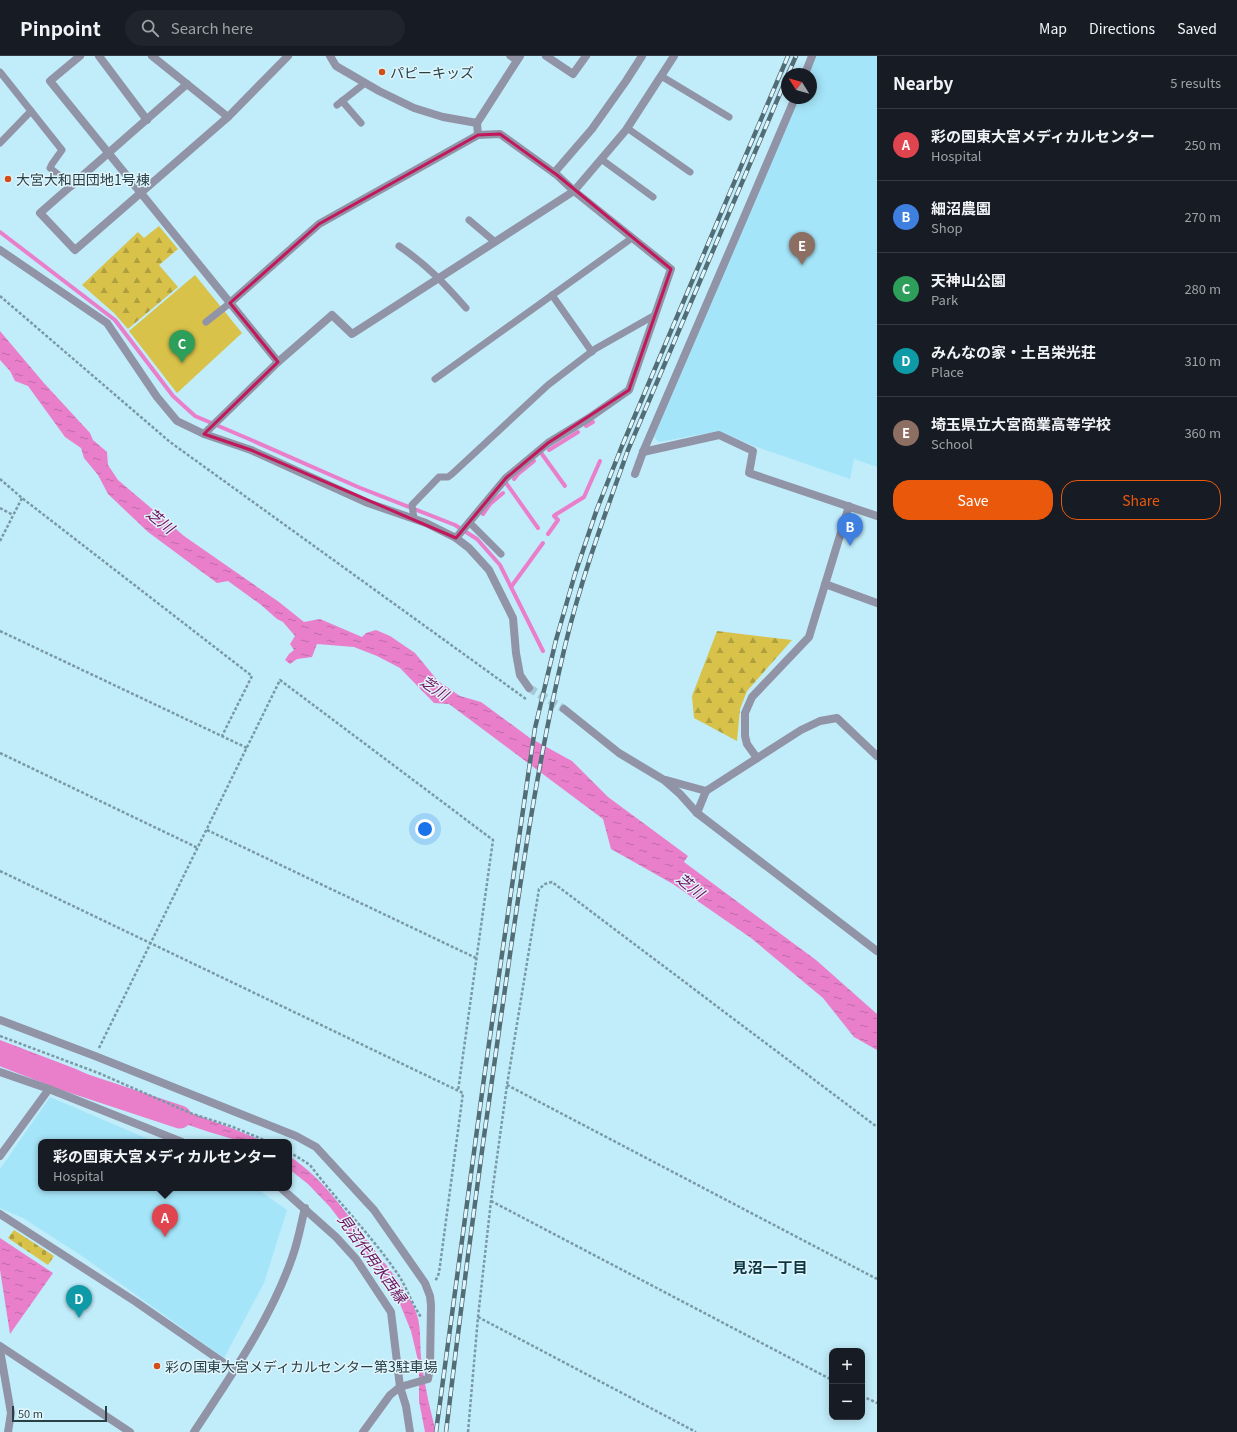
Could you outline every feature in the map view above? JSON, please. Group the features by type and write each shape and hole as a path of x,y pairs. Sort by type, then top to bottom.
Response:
{"street":[{"path":"80,56 50,81 278,362"},
{"path":"100,56 147,120"},
{"path":"152,56 228,117"},
{"path":"187,84 40,213 75,250 228,117 288,56"},
{"path":"330,56 336,66 414,108 443,117 477,122"},
{"path":"546,56 573,74 586,56"},
{"path":"554,173 592,129 626,82 642,56"},
{"path":"204,434 278,362 332,315 352,334 574,191 627,128 674,56"},
{"path":"807,68 812,56"},
{"path":"478,135 477,122 518,58"},
{"path":"635,474 642,452 791,104"},
{"path":"230,303 319,224 478,135 500,134 554,173 574,191 671,269 629,390 589,418 548,443 506,478 456,538"},
{"path":"0,250 107,323 157,397 177,421 204,434 251,450 368,503 426,523 456,538 469,548 489,570 513,618 516,653 520,675 529,688"},
{"path":"642,452 720,435 752,451 749,473 877,516"},
{"path":"757,758 747,744 745,736 745,712 752,697 809,637 849,506"},
{"path":"826,584 877,603"},
{"path":"564,709 619,753 664,780 680,794 696,814 877,951"},
{"path":"696,814 706,790 801,730 820,721 837,718 877,756"},
{"path":"664,780 706,790"},
{"path":"0,1020 96,1056 296,1136 316,1147 374,1210 425,1283 430,1296 430,1368 428,1379 403,1386 390,1395 363,1432"},
{"path":"0,1072 48,1089 174,1139"},
{"path":"0,1156 48,1089"},
{"path":"285,1191 336,1237 356,1259 391,1312 410,1432"},
{"path":"194,1432 260,1329 292,1257 305,1208"},
{"path":"0,1214 136,1302 234,1370"},
{"path":"0,1346 130,1432"},
{"path":"0,1354 11,1413 8,1432"}],"lane":[{"path":"510,56 518,58"},
{"path":"0,72 62,150 50,168 72,186"},
{"path":"661,76 730,117"},
{"path":"361,123 340,103 366,83"},
{"path":"0,143 31,111"},
{"path":"627,128 690,172"},
{"path":"601,159 653,197"},
{"path":"469,220 495,242"},
{"path":"435,379 632,238"},
{"path":"399,246 417,258 440,278 466,308"},
{"path":"552,296 592,352"},
{"path":"206,322 230,303"},
{"path":"414,519 412,505 439,477 448,477 548,385 592,352 656,315"},
{"path":"469,522 501,554"}],"path":[{"path":"0,296 170,442 526,699"},
{"path":"0,479 22,498 252,676 222,736"},
{"path":"0,541 22,498"},
{"path":"0,508 13,515"},
{"path":"0,631 247,748"},
{"path":"96,1056 280,680 493,840 458,1091"},
{"path":"0,753 198,848"},
{"path":"207,830 476,958"},
{"path":"0,871 462,1093 439,1273 430,1296"},
{"path":"468,1432 478,1317 491,1202 507,1086 539,889 545,884 552,882 877,1127"},
{"path":"0,1036 101,1074 183,1110 233,1127 262,1139"},
{"path":"507,1086 877,1279"},
{"path":"292,1154 310,1165 380,1250 399,1275 414,1307 430,1328"},
{"path":"491,1202 829,1378"},
{"path":"478,1317 696,1432"},
{"path":"865,1397 877,1403"}],"highlighted area":[{"path":"500,134 557,175 671,269 629,390 548,443 506,478 456,538 251,450 204,434 278,362 230,303 319,224 478,135"}],"shaded area":[{"path":"815,56 877,56 877,467 854,459 850,479 754,446 719,431 659,442 653,436 794,104 817,104 817,68 810,68"},
{"path":"50,1097 148,1139 38,1139 38,1191 260,1191 287,1210 264,1283 224,1358 82,1256 23,1218 0,1208 0,1169"}],"green space":[{"path":"159,226 178,249 159,265 178,287 128,329 114,313 82,285 138,232 144,238"},
{"path":"195,275 242,333 177,393 129,331"},
{"path":"717,631 792,640 747,691 740,709 737,741 694,718 692,696"},
{"path":"14,1230 54,1256 48,1265 8,1238"}],"water":[{"name":"芝川","path":"0,331 43,382 90,433 93,440 107,452 108,465 118,480 184,536 279,602 304,622 320,619 362,637 366,633 376,630 390,636 415,653 438,681 460,696 481,702 530,738 572,761 608,797 688,856 684,862 816,960 877,1014 877,1050 854,1037 823,998 751,938 673,884 611,849 603,819 449,704 434,703 400,668 377,656 354,647 317,644 312,657 297,659 290,664 285,660 294,650 290,644 295,636 283,622 228,581 217,583 148,532 108,494 98,475 84,458 81,448 65,437 28,386 15,381 10,371 0,360"},
{"path":"0,1040 258,1139 233,1139 162,1116 150,1107 141,1105 139,1101 93,1086 85,1081 62,1075 63,1072 51,1070 0,1051"},
{"path":"292,1158 314,1176 336,1200 393,1274 410,1299 419,1321 423,1373 436,1432 425,1432 419,1401 419,1365 411,1331 400,1304 365,1253 330,1207 308,1184 292,1171"},
{"path":"0,1238 53,1273 10,1334 0,1270"}],"waterway":[{"path":"0,232 115,320 173,396 195,416 358,487 455,525 477,539 500,565 543,651"},
{"path":"586,426 593,422"},
{"path":"549,450 578,432"},
{"path":"539,450 565,486"},
{"path":"514,479 534,461"},
{"path":"548,534 558,520 554,516 584,497 600,461"},
{"path":"504,480 538,528"},
{"path":"483,514 490,504 503,493"},
{"path":"511,587 543,543"},
{"name":"見沼代用水西縁","path":"0,1054 62,1078 180,1117"}],"tunnel":[{"path":"529,688 564,709"}],"railway":[{"path":"436,1432 485,1071 535,728 556,640 575,574 597,509 622,446 788,56"},
{"path":"791,68 796,56"},
{"path":"446,1432 480,1164 523,869 546,734 571,621 602,522 628,450 781,91"}],"place":[{"name":"パピーキッズ","path":"382,72"},
{"name":"大宮大和田団地1号棟","path":"8,179"},
{"name":"埼玉県立大宮商業高等学校","path":"802,265"},
{"name":"天神山公園","path":"182,363"},
{"name":"細沼農園","path":"850,546"},
{"name":"彩の国東大宮メディカルセンター","path":"165,1237"},
{"name":"みんなの家・土呂栄光荘","path":"79,1318"},
{"name":"彩の国東大宮メディカルセンター第3駐車場","path":"157,1366"}],"district":[{"name":"見沼一丁目","path":"770,1266"}]}
